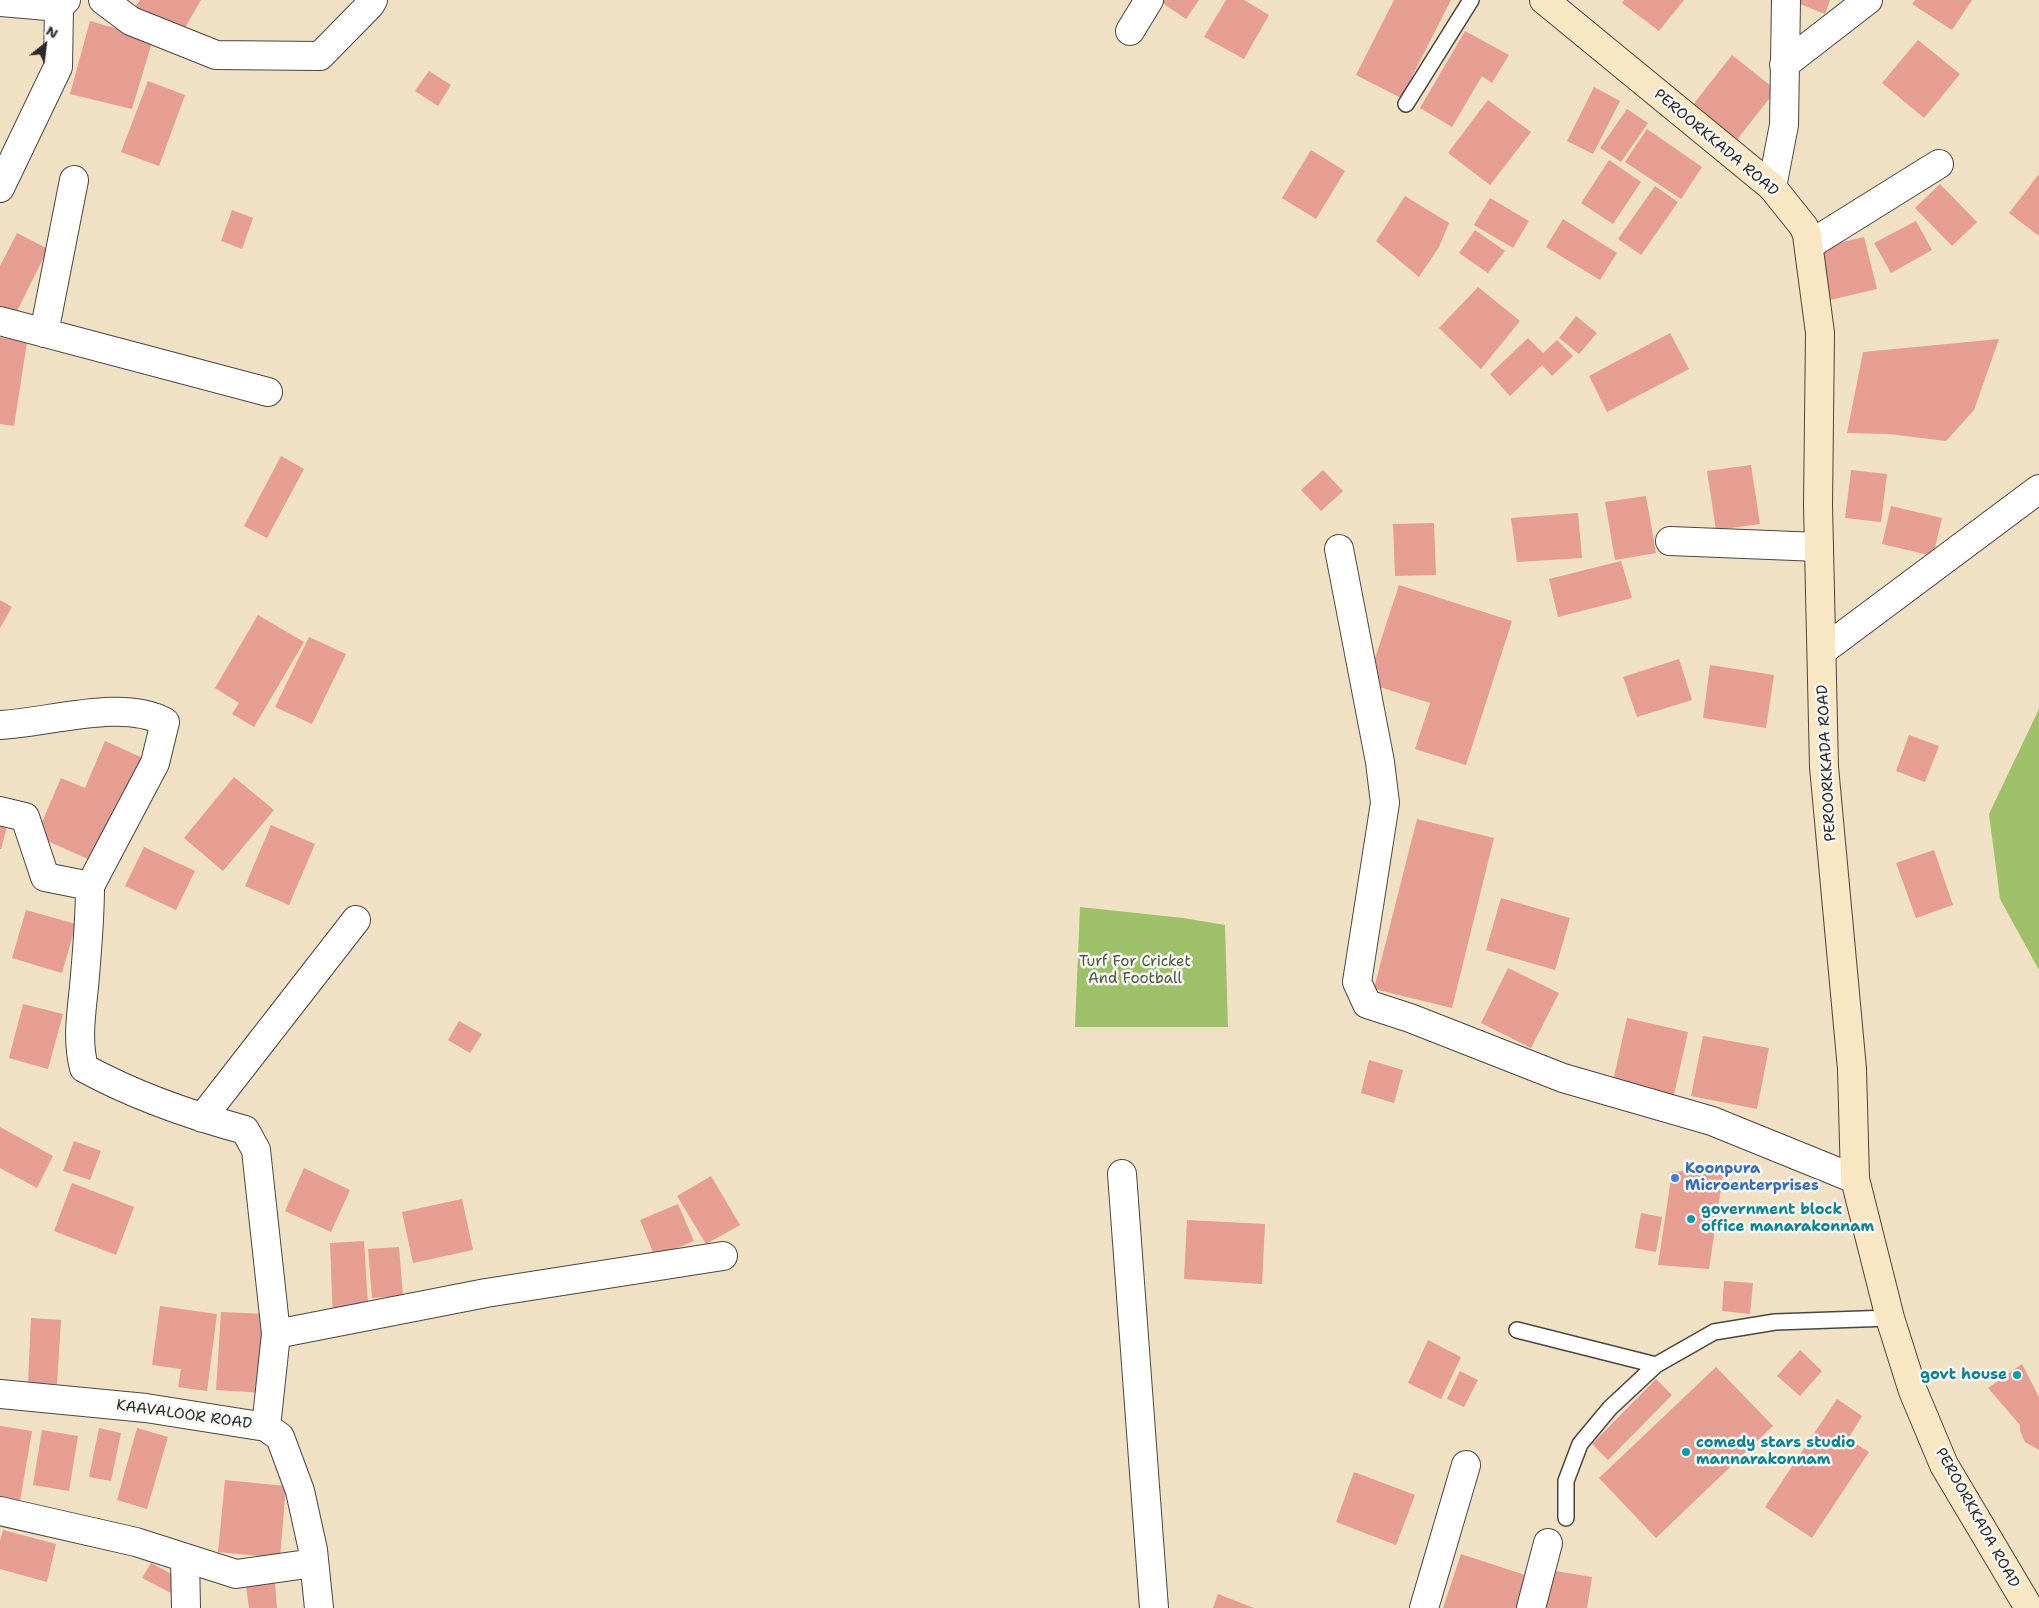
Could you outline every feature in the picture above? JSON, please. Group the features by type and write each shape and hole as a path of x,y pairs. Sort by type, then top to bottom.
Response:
{"main road":[{"name":"PEROORKKADA ROAD","path":"1544,0 1772,187 1804,227 1809,245 1820,333 1819,547 1824,767 1852,1069 1855,1179 1890,1318 1913,1391 1944,1465 2029,1608"}],"street":[{"path":"103,0 131,21 216,55 320,56 370,6 372,0"},
{"path":"1130,31 1149,0"},
{"path":"1772,187 1784,125 1786,0"},
{"path":"1784,65 1868,0"},
{"path":"0,2 63,4 58,67 0,188"},
{"path":"1809,245 1939,164"},
{"path":"44,333 74,180"},
{"path":"0,321 268,392"},
{"path":"1822,651 2039,489"},
{"path":"1670,541 1819,547"},
{"path":"1339,549 1380,762 1385,803 1357,982 1367,1004 1410,1018 1563,1078 1712,1121 1855,1179"},
{"path":"0,725 112,712 154,716 165,722 155,763 90,886 90,912 80,1030 80,1051 84,1068 113,1084 202,1118 246,1130 256,1150 276,1334 266,1427"},
{"path":"0,811 25,817 45,877 90,886"},
{"path":"202,1118 356,920"},
{"path":"1122,1174 1154,1608"},
{"path":"276,1334 486,1293 723,1256"},
{"name":"KAAVALOOR ROAD","path":"0,1394 146,1408 266,1427 280,1437 300,1491 314,1563 319,1608"},
{"path":"1424,1608 1466,1465"},
{"path":"0,1511 136,1542 236,1574 314,1563"},
{"path":"1531,1608 1548,1543"},
{"path":"185,1558 186,1608"}],"lane":[{"path":"1406,104 1471,0"},
{"path":"1566,1518 1566,1481 1580,1444 1610,1408 1656,1365 1714,1332 1775,1322 1890,1318"},
{"path":"1517,1330 1656,1365"}],"green space":[{"path":"2039,709 2039,970 2000,899 1989,814"},
{"name":"Turf For Cricket And Football","path":"1080,907 1183,918 1225,925 1228,1027 1075,1027"}],"building":[{"path":"140,0 201,0 180,36 134,9"},
{"path":"1158,0 1199,0 1186,19"},
{"path":"1226,0 1244,0 1269,15 1244,59 1204,37"},
{"path":"1394,0 1451,0 1401,98 1356,75"},
{"path":"1624,0 1684,0 1659,31 1622,3"},
{"path":"1795,0 1830,0 1825,14 1795,2"},
{"path":"1915,0 1972,0 1952,30 1912,4"},
{"path":"90,21 153,39 132,109 70,94"},
{"path":"1465,31 1509,55 1492,83 1482,76 1452,127 1420,108"},
{"path":"1918,40 1960,74 1924,118 1882,83"},
{"path":"1732,55 1776,90 1736,141 1692,106"},
{"path":"429,71 451,85 438,106 415,91"},
{"path":"148,81 185,95 159,166 121,152"},
{"path":"1594,87 1620,101 1593,154 1567,141"},
{"path":"1488,100 1531,132 1490,185 1448,153"},
{"path":"1627,109 1648,123 1621,162 1600,148"},
{"path":"1647,129 1702,167 1681,199 1625,162"},
{"path":"1311,150 1345,171 1316,219 1282,198"},
{"path":"1609,160 1641,182 1613,224 1581,203"},
{"path":"2039,174 2039,236 2009,213"},
{"path":"1940,184 1977,222 1952,246 1915,208"},
{"path":"1655,186 1678,202 1641,255 1618,239"},
{"path":"1405,196 1449,223 1439,247 1419,277 1376,241"},
{"path":"1490,198 1529,221 1513,248 1474,225"},
{"path":"232,210 253,218 242,249 221,241"},
{"path":"1563,219 1617,253 1600,280 1546,247"},
{"path":"1916,221 1932,250 1891,273 1874,243"},
{"path":"1475,230 1505,251 1488,273 1459,253"},
{"path":"17,233 48,249 15,315 0,307 0,266"},
{"path":"1864,237 1877,289 1830,300 1817,248"},
{"path":"1478,287 1520,321 1481,369 1439,328"},
{"path":"1576,316 1597,333 1579,354 1559,338"},
{"path":"1670,333 1689,369 1607,412 1589,376"},
{"path":"0,337 27,342 14,426 0,424"},
{"path":"1528,338 1543,353 1557,340 1573,356 1552,376 1542,365 1510,396 1490,374"},
{"path":"1999,339 1974,410 1946,441 1889,434 1847,433 1863,352"},
{"path":"281,456 304,469 267,538 244,526"},
{"path":"1751,465 1760,524 1716,530 1707,471"},
{"path":"1323,470 1343,491 1321,511 1301,490"},
{"path":"1851,470 1887,474 1881,522 1845,518"},
{"path":"1646,496 1656,553 1615,560 1605,502"},
{"path":"1891,506 1942,518 1933,556 1882,544"},
{"path":"1578,513 1582,558 1517,562 1511,518"},
{"path":"1434,523 1436,575 1395,576 1393,524"},
{"path":"1621,561 1632,598 1558,617 1549,579"},
{"path":"1399,585 1512,621 1466,765 1415,749 1430,703 1367,683"},
{"path":"0,600 12,607 0,628"},
{"path":"258,615 304,642 254,727 232,714 239,703 215,688"},
{"path":"309,637 346,654 312,724 275,707"},
{"path":"1679,659 1692,700 1637,717 1623,677"},
{"path":"1710,665 1774,675 1766,728 1703,718"},
{"path":"1909,735 1939,746 1925,782 1896,771"},
{"path":"105,741 143,758 97,863 36,836 61,778 85,788"},
{"path":"234,777 274,810 223,871 184,838"},
{"path":"1417,819 1494,838 1452,1008 1374,989"},
{"path":"0,824 7,826 1,849 0,849"},
{"path":"271,825 315,844 289,905 245,886"},
{"path":"144,847 195,871 176,910 125,886"},
{"path":"1934,850 1953,905 1916,918 1896,863"},
{"path":"1501,898 1570,918 1555,970 1486,950"},
{"path":"26,910 76,924 62,973 12,958"},
{"path":"1508,968 1559,993 1531,1048 1481,1023"},
{"path":"23,1004 63,1014 48,1069 9,1058"},
{"path":"1627,1018 1688,1032 1673,1099 1612,1086"},
{"path":"459,1021 482,1034 470,1053 448,1040"},
{"path":"1703,1036 1769,1048 1757,1109 1691,1096"},
{"path":"1369,1060 1403,1070 1394,1103 1361,1093"},
{"path":"0,1127 53,1156 37,1188 0,1168"},
{"path":"74,1141 101,1151 90,1180 63,1171"},
{"path":"304,1168 350,1190 331,1232 285,1211"},
{"name":"government block office manarakonnam","path":"1724,1168 1709,1269 1658,1265 1672,1172"},
{"path":"711,1176 740,1225 706,1244 677,1196"},
{"path":"72,1183 134,1207 116,1255 54,1231"},
{"path":"462,1199 473,1250 413,1263 402,1212"},
{"path":"678,1204 694,1241 655,1257 640,1220"},
{"path":"1641,1213 1662,1217 1656,1252 1635,1248"},
{"path":"1187,1220 1265,1224 1262,1284 1184,1279"},
{"path":"364,1241 369,1320 333,1321 330,1243"},
{"path":"399,1247 403,1296 372,1298 368,1249"},
{"path":"1724,1281 1753,1283 1750,1314 1722,1311"},
{"path":"160,1306 217,1314 207,1391 178,1387 181,1369 152,1365"},
{"path":"221,1312 269,1314 264,1393 216,1390"},
{"path":"31,1318 61,1320 57,1384 28,1383"},
{"path":"1428,1340 1461,1357 1441,1399 1408,1383"},
{"path":"1800,1350 1822,1371 1800,1396 1777,1376"},
{"path":"2022,1364 2039,1397 2039,1450 2025,1442 2020,1431 2020,1425 1988,1388"},
{"name":"comedy stars studio mannarakonnam","path":"1716,1367 1773,1426 1656,1538 1599,1478"},
{"path":"1460,1371 1478,1380 1464,1407 1447,1399"},
{"path":"1656,1379 1672,1395 1608,1460 1592,1444"},
{"path":"1837,1399 1862,1416 1848,1439 1869,1452 1812,1538 1765,1507"},
{"path":"0,1426 32,1431 20,1501 0,1497"},
{"path":"99,1428 121,1433 111,1481 89,1477"},
{"path":"137,1428 168,1437 147,1509 117,1500"},
{"path":"42,1430 78,1436 69,1491 33,1485"},
{"path":"1354,1472 1415,1495 1396,1545 1336,1522"},
{"path":"225,1480 286,1486 280,1558 218,1552"},
{"path":"3,1530 56,1544 47,1582 0,1569 0,1541"},
{"path":"1461,1554 1537,1579 1528,1608 1443,1608"},
{"path":"151,1563 179,1578 171,1593 142,1578"},
{"path":"1544,1569 1592,1577 1587,1608 1538,1608"},
{"path":"275,1583 277,1608 249,1608 246,1586"},
{"path":"1218,1594 1254,1608 1213,1608"}],"place":[{"name":"Koonpura Microenterprises","path":"1675,1178"},
{"name":"government block office manarakonnam","path":"1691,1219"},
{"name":"govt house","path":"2017,1375"},
{"name":"comedy stars studio mannarakonnam","path":"1686,1452"}]}
